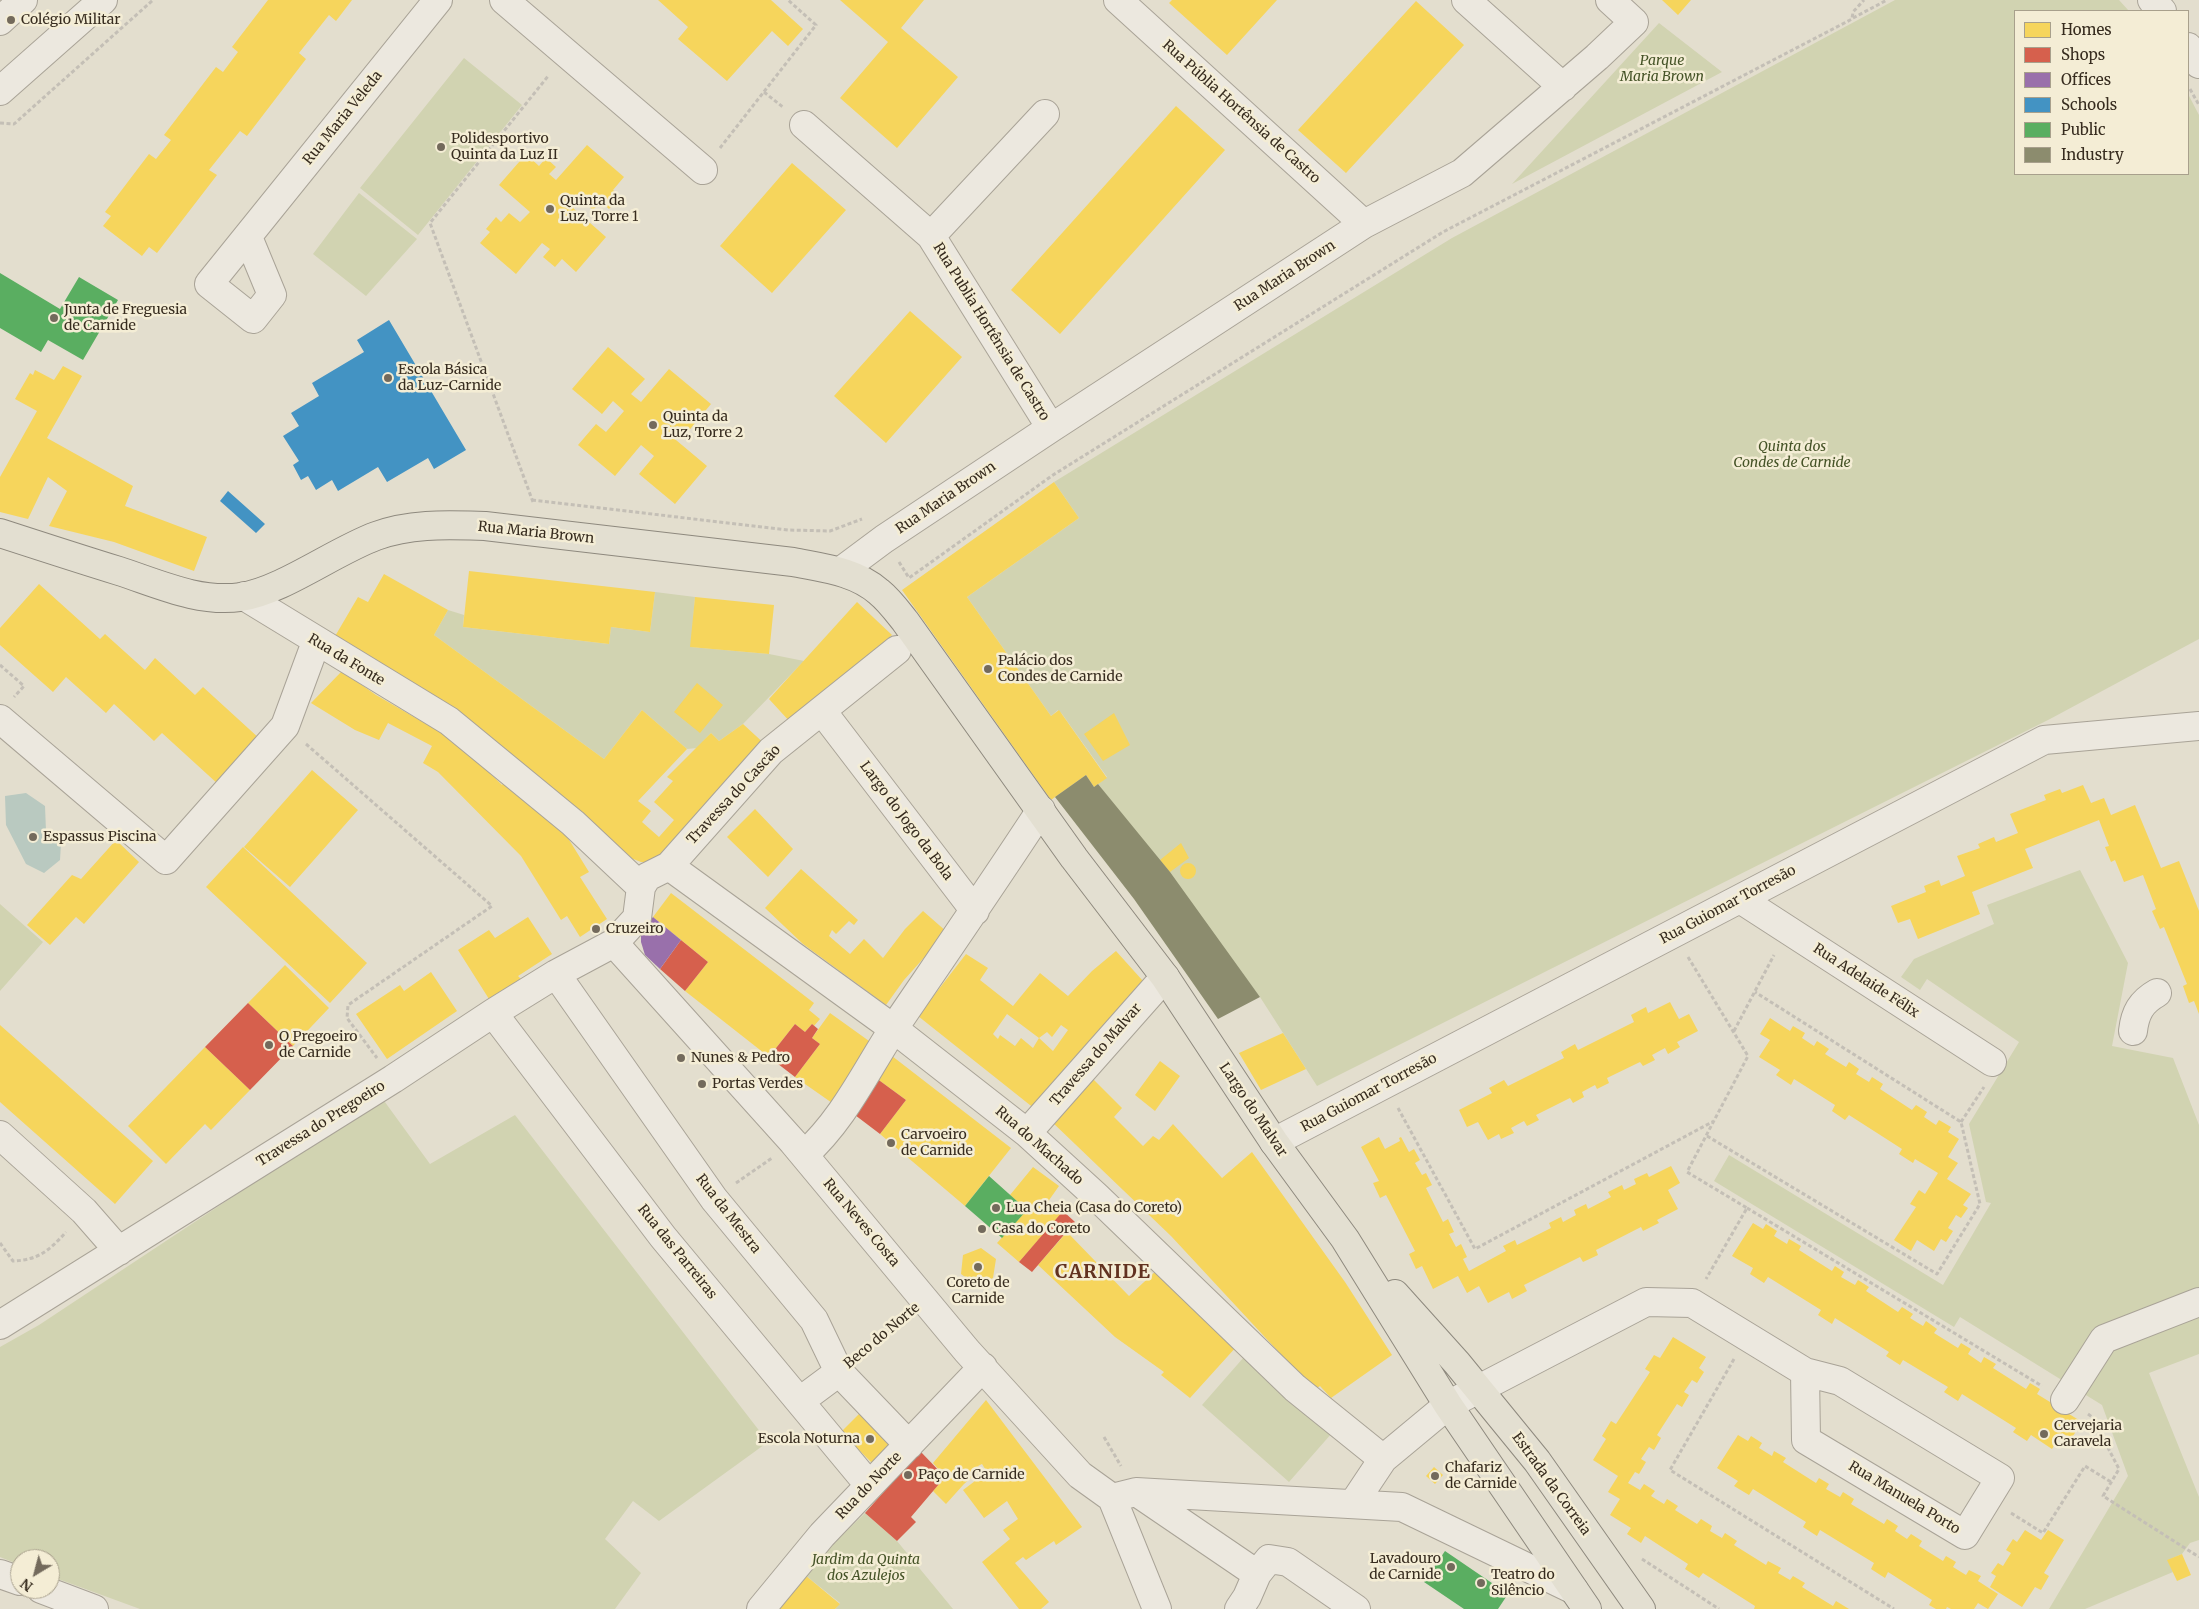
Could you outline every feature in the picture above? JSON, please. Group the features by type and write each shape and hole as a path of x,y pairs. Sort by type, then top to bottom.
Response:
{"main road":[{"name":"Rua Maria Brown","path":"244,596 274,586 375,536 404,527 440,524 543,533 793,562 840,571"},
{"path":"0,533 192,594 223,598 244,596"},
{"path":"840,571 860,578 879,592 905,621 1074,858 1165,977"},
{"name":"Largo do Malvar","path":"1165,977 1274,1142 1346,1238 1478,1388"},
{"name":"Largo do Malvar","path":"1346,1238 1448,1405"},
{"name":"Estrada da Correia","path":"1478,1388 1537,1461 1640,1604"},
{"path":"1448,1405 1580,1600"}],"street":[{"path":"0,21 23,0"},
{"path":"0,91 103,0"},
{"name":"Rua Maria Veleda","path":"248,236 438,0"},
{"path":"504,0 703,170"},
{"name":"Rua Públia Hortênsia de Castro","path":"1118,0 1364,224"},
{"path":"1466,0 1563,87"},
{"name":"Rua Maria Brown","path":"840,571 1051,428 1364,224 1462,173 1563,87 1634,22 1610,0"},
{"path":"2152,0 2161,10"},
{"path":"2189,49 2199,64"},
{"name":"Rua Publia Hortênsia de Castro","path":"931,236 1045,114"},
{"name":"Rua Publia Hortênsia de Castro","path":"804,124 931,236 1051,428"},
{"name":"Rua da Fonte","path":"244,596 316,642 449,721 573,823 652,877"},
{"path":"6,710 166,860 285,726 316,642"},
{"path":"822,711 897,650"},
{"name":"Travessa do Cascão","path":"652,877 771,751 822,711"},
{"name":"Largo do Jogo da Bola","path":"822,711 975,911"},
{"name":"Rua Guiomar Torresão","path":"1274,1142 2044,740 2199,726"},
{"path":"804,1155 820,1141 844,1110 894,1029 1041,810"},
{"name":"Travessa do Pregoeiro","path":"0,1325 393,1079 493,1013 556,974 614,943 637,918 652,877"},
{"name":"Rua do Machado","path":"652,877 894,1029 1027,1134 1096,1196 1295,1388 1383,1459"},
{"name":"Rua Adelaide Félix","path":"1740,899 1992,1062"},
{"name":"Rua Neves Costa","path":"614,943 804,1155 967,1352 983,1367 1080,1475 1124,1495 1257,1574"},
{"name":"Rua da Mestra","path":"556,974 714,1199 814,1320 839,1372 909,1445"},
{"name":"Travessa do Malvar","path":"1027,1134 1165,977"},
{"path":"2133,1031 2137,1012 2142,1004 2157,993"},
{"name":"Rua das Parreiras","path":"493,1013 663,1236 869,1484"},
{"path":"0,1135 84,1211 119,1251"},
{"name":"Rua Manuela Porto","path":"1478,1388 1646,1302 1692,1303 1805,1372 1840,1381 2000,1478 1965,1535 1806,1440 1805,1372"},
{"path":"2065,1400 2104,1339 2199,1302"},
{"name":"Rua do Norte","path":"761,1609 827,1540 869,1484 983,1367"},
{"path":"800,1401 839,1372"},
{"path":"1353,1504 1383,1459 1448,1405 1478,1388"},
{"path":"1157,1609 1124,1495 1402,1507 1580,1600"},
{"path":"1239,1609 1247,1597 1257,1574 1269,1559 1288,1562 1356,1609"},
{"path":"60,1596 94,1609"}],"path":[{"path":"0,123 14,124 153,0"},
{"path":"703,170 816,24 788,0"},
{"path":"1852,19 1887,0"},
{"path":"543,533 430,223 522,105 567,54"},
{"path":"2189,86 2199,105"},
{"path":"0,665 24,686 6,710"},
{"path":"285,726 492,906 348,1005 347,1018 393,1079"},
{"path":"1734,1032 1788,930"},
{"path":"1673,934 1748,1056 1688,1172 2092,1416 2119,1469 2103,1496 2199,1557"},
{"path":"1707,1136 1937,1274 1980,1204 1961,1122 1754,992"},
{"path":"1961,1122 1998,1066 1992,1062"},
{"path":"1386,1084 1475,1249 1714,1121"},
{"path":"1692,1303 1748,1208"},
{"path":"1,1246 13,1261 31,1261 54,1246 84,1211"},
{"name":"Beco do Norte","path":"839,1372 925,1301"},
{"path":"1747,1336 1670,1470 1894,1609"},
{"path":"1104,1437 1124,1495"},
{"path":"1988,1498 2043,1533 2085,1466 2111,1482"}],"green space":[{"name":"Quinta dos Condes de Carnide","path":"1895,0 2119,0 2128,10 2014,10 2014,175 2189,175 2189,96 2199,115 2199,639 2050,719 1317,1086 1260,997 1098,784 1107,777 1062,714 1058,710 1051,716 967,597 1079,518 1054,482 1452,238"},
{"name":"Parque Maria Brown","path":"1659,23 1722,72 1512,184"},
{"name":"Polidesportivo Quinta da Luz II","path":"464,58 522,105 418,235 360,188"},
{"path":"359,193 417,239 366,296 313,254"},
{"path":"655,592 695,597 691,647 769,654 804,661 743,724 719,741 711,733 697,748 687,749 642,710 604,759 434,635 448,610 464,615 463,627 609,644 611,627 650,632"},
{"path":"2080,870 2128,963 2112,1046 2173,1058 2199,1125 2199,1354 2149,1373 2199,1497 2199,1540 2190,1543 2182,1554 2168,1560 2173,1572 2085,1609 2049,1609 2128,1476 2102,1405 1960,1317 1954,1327 1714,1181 1729,1155 1943,1285 1991,1203 1986,1202 1969,1124 2019,1042 1927,979 1920,990 1901,977 1914,959 1994,924 1987,905"},
{"path":"0,904 43,942 0,991"},
{"path":"382,1098 430,1164 515,1115 768,1442 659,1521 633,1501 605,1539 641,1573 615,1609 140,1609 60,1580 60,1549 10,1549 10,1561 0,1557 0,1347 39,1325"},
{"path":"1244,1357 1332,1433 1289,1482 1202,1405"},
{"name":"Jardim da Quinta dos Azulejos","path":"865,1513 897,1541 953,1609 835,1609 840,1603 805,1575"}],"shaded area":[{"name":"Espassus Piscina","path":"26,793 45,806 46,831 61,843 60,860 44,873 26,864 6,825 5,796"}],"building: Homes":[{"path":"268,0 352,0 336,21 329,15 299,53 306,59 247,136 240,131 209,170 217,175 157,253 149,247 142,256 103,226 111,216 105,212 149,154 156,159 171,140 164,135 216,67 223,72 238,52 232,47"},
{"path":"658,0 771,0 803,29 788,46 772,31 727,81 678,39 688,27"},
{"path":"840,0 924,0 901,28 958,77 897,148 840,98 888,42"},
{"path":"1172,0 1277,0 1227,55 1169,3"},
{"path":"1662,0 1691,0 1678,15"},
{"path":"1416,1 1464,45 1346,173 1298,130"},
{"path":"1176,106 1225,150 1060,334 1011,290"},
{"name":"Quinta da Luz, Torre 1","path":"587,145 624,177 613,190 620,197 609,209 601,202 593,210 581,199 573,208 606,237 576,272 562,259 555,267 543,257 550,249 542,243 516,274 480,243 490,232 486,229 496,217 501,222 509,213 520,222 530,212 499,185 526,154 539,166 546,158 556,167 549,174 556,180"},
{"path":"792,163 846,210 772,293 720,246"},
{"path":"910,311 962,357 886,443 834,396"},
{"name":"Quinta da Luz, Torre 2","path":"608,347 645,379 631,394 641,402 669,369 711,404 686,434 677,426 670,435 707,466 675,504 639,474 654,456 641,445 615,476 578,445 596,424 606,432 624,411 613,401 602,414 572,389"},
{"path":"63,366 82,376 47,438 133,486 125,506 207,537 194,571 114,542 49,526 67,491 48,477 28,519 0,512 0,477 37,411 15,399 30,373 33,375 35,370 54,380"},
{"name":"Palácio dos Condes de Carnide","path":"1054,482 1079,518 967,597 1051,716 1059,710 1107,778 1094,787 1086,775 1051,800 902,590"},
{"path":"469,571 655,592 650,632 611,627 609,644 463,627"},
{"path":"384,574 448,610 434,635 604,759 642,710 687,749 638,801 651,811 642,822 659,837 674,820 654,802 673,781 667,777 711,733 719,741 743,724 768,747 681,838 652,862 641,862 628,857 479,727 408,680 334,638 358,597 368,602"},
{"path":"39,584 100,639 105,634 145,670 155,658 195,695 203,687 260,739 219,785 162,733 154,741 114,704 106,713 66,677 53,692 0,645 0,628"},
{"path":"695,597 774,605 769,654 690,647"},
{"path":"857,602 892,635 813,708 791,723 769,699"},
{"path":"342,671 376,695 459,743 502,785 506,779 563,830 589,872 580,877 607,919 580,937 567,916 561,920 521,856 438,772 423,763 432,746 388,723 379,740 355,730 311,703"},
{"path":"697,683 723,705 700,733 674,712"},
{"path":"1114,713 1130,745 1103,761 1084,734"},
{"path":"312,770 358,810 290,887 244,847"},
{"path":"2083,785 2091,803 2104,798 2111,815 2135,805 2161,868 2179,861 2199,911 2199,1014 2194,1001 2189,1003 2183,986 2187,984 2164,927 2160,929 2152,911 2156,909 2143,875 2124,882 2115,860 2111,862 2105,847 2109,846 2099,820 2025,849 2033,868 1972,892 1980,914 1918,939 1910,919 1898,923 1891,906 1926,892 1924,886 1939,880 1941,886 1965,876 1957,856 1980,848 1978,844 1994,837 1996,842 2018,833 2010,814 2046,800 2044,795 2060,789 2062,793"},
{"path":"755,809 793,849 768,877 727,837"},
{"path":"116,840 139,862 84,924 76,917 50,945 27,925 72,875 81,879"},
{"path":"1181,843 1189,858 1170,872 1160,860"},
{"path":"243,847 367,963 330,1003 206,887"},
{"path":"1185,863 1191,863 1196,868 1194,877 1185,879 1180,874 1180,868"},
{"path":"801,869 858,920 854,925 849,921 836,934 832,930 829,936 850,954 864,939 883,958 905,929 923,911 947,932 904,980 886,1005 803,944 765,908"},
{"path":"671,893 814,1003 809,1010 820,1019 814,1026 812,1024 805,1032 795,1024 769,1057 685,991 708,962 653,917"},
{"path":"528,917 552,954 518,976 521,979 489,999 458,950 489,930 495,938"},
{"path":"1116,951 1143,981 1040,1113 918,1016 966,954 988,968 980,980 1013,1006 1040,973 1068,996 1092,971","holes":["1007,1014 1039,1038 1033,1048 1021,1038 1015,1046 1000,1035 998,1039 993,1034","1061,1025 1068,1030 1053,1051 1039,1038 1047,1032 1052,1037"]},
{"path":"285,965 329,1008 293,1046 248,1003"},
{"path":"431,972 457,1011 387,1059 356,1014 400,985 404,991"},
{"path":"1670,1002 1679,1019 1689,1014 1698,1031 1677,1042 1680,1047 1668,1054 1665,1048 1652,1055 1655,1060 1643,1066 1640,1062 1607,1078 1609,1083 1597,1089 1595,1085 1582,1092 1584,1097 1573,1103 1570,1098 1536,1115 1539,1120 1527,1126 1524,1121 1511,1128 1514,1133 1501,1139 1499,1134 1488,1140 1478,1122 1467,1127 1459,1110 1492,1093 1489,1088 1504,1080 1508,1086 1564,1058 1561,1052 1575,1044 1578,1050 1634,1022 1631,1015 1646,1007 1648,1013"},
{"path":"830,1013 876,1046 835,1105 795,1077 820,1044 812,1038"},
{"path":"1770,1018 1790,1031 1793,1026 1805,1033 1802,1038 1814,1046 1817,1041 1829,1049 1825,1054 1846,1067 1849,1062 1859,1069 1856,1074 1869,1082 1872,1077 1883,1084 1880,1089 1912,1110 1916,1105 1927,1112 1924,1117 1936,1125 1939,1120 1951,1127 1948,1132 1959,1139 1948,1157 1958,1163 1947,1179 1971,1194 1963,1205 1968,1208 1961,1218 1956,1215 1948,1228 1953,1231 1946,1242 1941,1239 1934,1251 1917,1240 1911,1251 1894,1240 1916,1207 1910,1204 1919,1190 1925,1194 1938,1173 1915,1159 1913,1163 1899,1154 1902,1149 1849,1115 1845,1120 1832,1111 1835,1105 1794,1079 1791,1085 1776,1075 1780,1070 1759,1057 1770,1040 1760,1034"},
{"path":"0,1025 153,1161 115,1204 0,1102"},
{"path":"1283,1033 1306,1069 1261,1090 1239,1053"},
{"path":"205,1047 250,1090 211,1130 205,1124 166,1164 128,1126"},
{"path":"892,1056 1011,1148 965,1206 880,1134 906,1100 876,1078"},
{"path":"1160,1061 1180,1076 1155,1111 1135,1095"},
{"path":"1090,1076 1122,1108 1114,1117 1143,1146 1153,1136 1159,1140 1173,1124 1222,1178 1252,1152 1345,1282 1392,1355 1331,1398 1320,1386 1314,1390 1171,1236 1051,1121"},
{"path":"1379,1137 1385,1149 1400,1141 1399,1138 1401,1137 1409,1152 1414,1149 1420,1160 1415,1163 1422,1175 1426,1173 1432,1185 1426,1188 1443,1222 1448,1219 1454,1232 1449,1234 1456,1247 1461,1244 1467,1257 1463,1259 1469,1271 1506,1251 1503,1246 1515,1240 1517,1245 1551,1228 1549,1223 1561,1217 1563,1222 1576,1215 1574,1210 1586,1204 1588,1209 1611,1197 1608,1192 1622,1185 1624,1190 1636,1184 1634,1179 1647,1173 1649,1177 1671,1166 1680,1183 1668,1190 1678,1209 1657,1220 1659,1223 1643,1231 1641,1227 1596,1250 1598,1255 1583,1262 1580,1257 1524,1285 1527,1291 1512,1299 1509,1292 1488,1303 1479,1286 1467,1293 1458,1276 1433,1289 1422,1266 1416,1269 1409,1254 1415,1251 1386,1195 1380,1198 1373,1183 1379,1181 1361,1147"},
{"path":"1033,1167 1059,1186 1047,1203 1061,1214 1019,1262 997,1243 1027,1210 1010,1195"},
{"path":"1753,1223 1763,1229 1766,1224 1777,1231 1774,1236 1787,1244 1789,1239 1801,1246 1799,1250 1832,1271 1835,1266 1844,1272 1841,1277 1855,1285 1858,1280 1869,1287 1866,1291 1898,1312 1902,1307 1913,1314 1910,1318 1923,1326 1926,1321 1937,1329 1934,1333 1958,1348 1961,1343 1971,1349 1968,1354 1981,1363 1984,1357 1996,1364 1993,1368 2026,1389 2030,1383 2040,1389 2037,1394 2050,1402 2053,1397 2061,1409 2082,1422 2071,1439 2062,1433 2052,1449 2031,1435 2027,1441 2013,1432 2016,1428 1962,1394 1958,1401 1944,1392 1948,1387 1903,1360 1900,1365 1886,1356 1889,1352 1835,1318 1832,1324 1818,1315 1821,1310 1768,1277 1764,1283 1750,1274 1753,1268 1732,1256"},
{"path":"1067,1232 1129,1296 1158,1269 1237,1346 1190,1398 1161,1375 1164,1372 1115,1337 1038,1265"},
{"name":"Coreto de Carnide","path":"981,1248 996,1259 993,1278 976,1285 961,1274 963,1255"},
{"path":"1673,1337 1706,1357 1699,1368 1704,1372 1697,1383 1692,1380 1684,1392 1689,1395 1682,1407 1677,1404 1657,1435 1661,1438 1654,1450 1649,1447 1641,1459 1646,1462 1639,1474 1635,1472 1628,1483 1640,1490 1644,1484 1655,1491 1651,1496 1664,1504 1667,1499 1678,1506 1675,1510 1697,1524 1701,1519 1712,1526 1710,1531 1722,1538 1725,1533 1737,1541 1734,1545 1766,1565 1768,1561 1781,1568 1778,1573 1790,1580 1793,1576 1805,1583 1802,1587 1833,1606 1836,1601 1849,1609 1754,1609 1755,1606 1703,1573 1699,1578 1685,1569 1688,1564 1645,1536 1641,1543 1627,1534 1631,1528 1610,1515 1620,1499 1608,1492 1618,1476 1593,1460 1606,1439 1602,1436 1611,1421 1616,1424 1650,1372 1645,1369 1654,1355 1660,1358"},
{"path":"986,1400 1082,1527 1056,1545 1054,1541 1026,1560 1023,1557 1015,1563 1049,1602 1041,1609 1019,1609 982,1562 1010,1539 1003,1530 1018,1519 1007,1501 984,1518 963,1490 987,1472 982,1464 978,1466 981,1469 946,1504 933,1491 945,1477 933,1463"},
{"name":"Escola Noturna","path":"863,1410 899,1445 877,1468 841,1432"},
{"path":"1738,1435 1748,1441 1751,1436 1762,1443 1759,1448 1772,1456 1774,1451 1786,1458 1783,1462 1816,1483 1819,1478 1829,1484 1826,1489 1840,1497 1843,1492 1854,1499 1851,1504 1884,1524 1887,1519 1898,1526 1895,1531 1907,1539 1911,1534 1922,1541 1919,1546 1943,1561 1946,1556 1956,1562 1953,1567 1966,1575 1969,1570 1981,1576 1978,1581 1998,1594 1988,1609 1978,1603 1974,1609 1951,1609 1947,1607 1946,1609 1936,1609 1929,1605 1932,1600 1888,1572 1885,1578 1871,1569 1874,1563 1820,1530 1817,1536 1803,1527 1806,1522 1753,1489 1749,1495 1734,1486 1738,1481 1717,1468"},
{"name":"Chafariz de Carnide","path":"1434,1467 1443,1475 1435,1484 1426,1476"},
{"path":"2025,1530 2041,1540 2048,1530 2064,1540 2044,1573 2049,1576 2041,1590 2035,1587 2022,1607 1990,1587 1996,1576 1991,1573 1998,1563 2003,1566 2011,1553 2006,1550 2013,1539 2017,1542"},
{"path":"2182,1554 2191,1575 2177,1581 2167,1560"},
{"path":"805,1575 840,1604 835,1609 777,1609"}],"building: Shops":[{"path":"681,940 708,962 685,991 660,969"},
{"path":"248,1003 293,1046 250,1090 205,1047"},
{"path":"795,1024 805,1032 812,1024 818,1029 812,1038 820,1044 795,1077 769,1057"},
{"path":"876,1078 906,1100 880,1134 851,1112"},
{"path":"1063,1211 1075,1222 1032,1272 1019,1262"},
{"path":"920,1451 945,1477 911,1517 916,1522 897,1541 865,1513"}],"building: Offices":[{"path":"653,917 681,940 660,969 645,955 641,942 641,931"}],"building: Schools":[{"path":"389,320 466,450 434,469 428,458 387,482 378,467 338,491 332,480 316,490 308,476 301,480 293,465 299,461 283,436 299,426 291,413 319,396 312,383 364,352 357,340"},
{"path":"228,491 265,524 256,533 220,501"}],"building: Public":[{"name":"Junta de Freguesia de Carnide","path":"0,273 60,309 79,277 118,300 83,360 48,340 41,352 0,328"},
{"name":"Lua Cheia (Casa do Coreto)","path":"989,1176 1027,1210 1002,1238 965,1206"},
{"name":"Lavadouro de Carnide","path":"1445,1551 1508,1594 1498,1609 1464,1609 1424,1582"}],"building: Industry":[{"path":"1086,775 1094,787 1098,784 1170,872 1260,997 1218,1019 1134,899 1055,797"}],"place":[{"name":"Colégio Militar","path":"11,20"},
{"name":"Polidesportivo Quinta da Luz II","path":"441,147"},
{"name":"Quinta da Luz, Torre 1","path":"550,209"},
{"name":"Junta de Freguesia de Carnide","path":"54,318"},
{"name":"Escola Básica da Luz-Carnide","path":"388,378"},
{"name":"Quinta da Luz, Torre 2","path":"653,425"},
{"name":"Palácio dos Condes de Carnide","path":"988,669"},
{"name":"Espassus Piscina","path":"33,837"},
{"name":"Cruzeiro","path":"596,929"},
{"name":"O Pregoeiro de Carnide","path":"269,1045"},
{"name":"Nunes & Pedro","path":"681,1058"},
{"name":"Portas Verdes","path":"702,1084"},
{"name":"Carvoeiro de Carnide","path":"891,1143"},
{"name":"Lua Cheia (Casa do Coreto)","path":"996,1208"},
{"name":"Casa do Coreto","path":"982,1229"},
{"name":"Coreto de Carnide","path":"978,1267"},
{"name":"Cervejaria Caravela","path":"2044,1434"},
{"name":"Escola Noturna","path":"870,1439"},
{"name":"Paço de Carnide","path":"908,1475"},
{"name":"Chafariz de Carnide","path":"1435,1476"},
{"name":"Lavadouro de Carnide","path":"1451,1567"},
{"name":"Teatro do Silêncio","path":"1481,1583"}],"district":[{"name":"CARNIDE","path":"1103,1273"}]}
